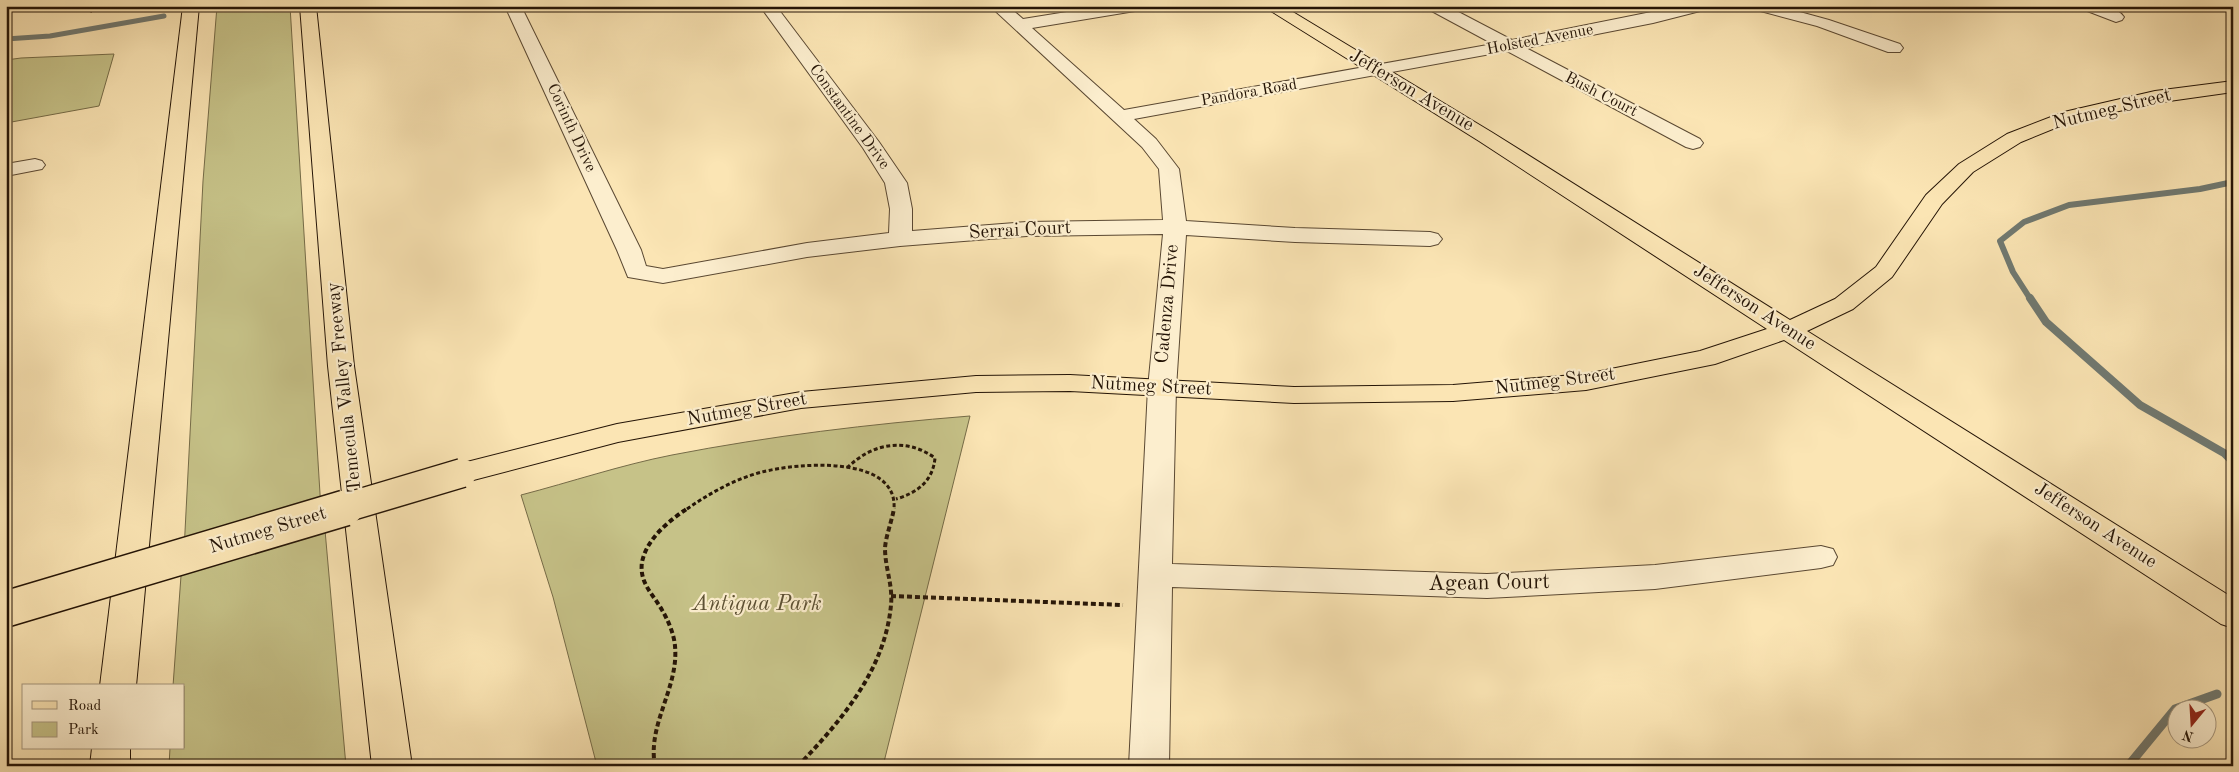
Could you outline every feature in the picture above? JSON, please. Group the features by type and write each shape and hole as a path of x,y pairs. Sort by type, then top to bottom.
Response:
{"main road":[{"path":"118,684 191,6"},
{"name":"Temecula Valley Freeway","path":"308,6 341,366 392,766"},
{"name":"Jefferson Avenue","path":"1271,6 1377,70 1788,330 2233,615"},
{"name":"Nutmeg Street","path":"6,609 462,473 617,433 801,400 976,384 1070,383 1294,395 1452,394 1586,382 1706,358 1788,330 1844,304 1884,272 1934,200 1966,168 2014,138 2064,118 2155,97 2233,86"},
{"path":"110,766 111,750"}],"street":[{"name":"Corinth Drive","path":"512,6 629,250"},
{"name":"Constantine Drive","path":"768,6 872,146 896,183 901,209 900,239"},
{"name":"Cadenza Drive","path":"998,6 1150,143 1169,169 1175,227 1162,388 1149,766"},
{"path":"1019,25 1135,6"},
{"name":"Bush Court","path":"1434,6 1693,143"},
{"name":"Holsted Avenue","path":"1377,70 1653,18 1702,6"},
{"path":"1759,6 1823,23 1894,48"},
{"path":"2088,6 2116,17"},
{"name":"Pandora Road","path":"1121,116 1377,70"},
{"path":"6,170 35,165"},
{"name":"Serrai Court","path":"629,250 636,272 663,276 807,250 900,239 1027,229 1175,227 1295,235 1430,239"},
{"name":"Agean Court","path":"1155,590 1486,586 1655,577 1821,557"}],"path":[{"path":"73,6 92,12"},
{"path":"847,468 860,454 878,447 895,445 913,446 928,452 935,458 935,466 928,480 912,493 896,499"},
{"path":"655,766 652,751 674,674 675,647 662,610 642,580 642,565 646,552 655,538 672,519 692,504 740,479 778,468 832,464 872,474 884,481 895,492 896,499 885,552 891,596 886,637 867,678 834,727 798,766"},
{"path":"891,596 1155,590"}],"green space":[{"path":"217,6 290,6 321,510 184,551 203,181"},
{"path":"114,54 99,106 6,123 6,60"},
{"name":"Antigua Park","path":"970,416 883,766 597,766 553,597 521,495 634,464 709,448 820,431"},
{"path":"324,519 346,766 169,766 170,750 185,750 185,684 173,684 182,562"}],"waterway":[{"path":"6,39 50,36 164,16"},
{"path":"2031,300 2013,272 2000,241 2024,222 2069,205 2200,189 2233,182"},
{"path":"2030,298 2046,322 2140,405 2224,453 2233,462"},
{"path":"2128,766 2175,709 2217,694"}]}
